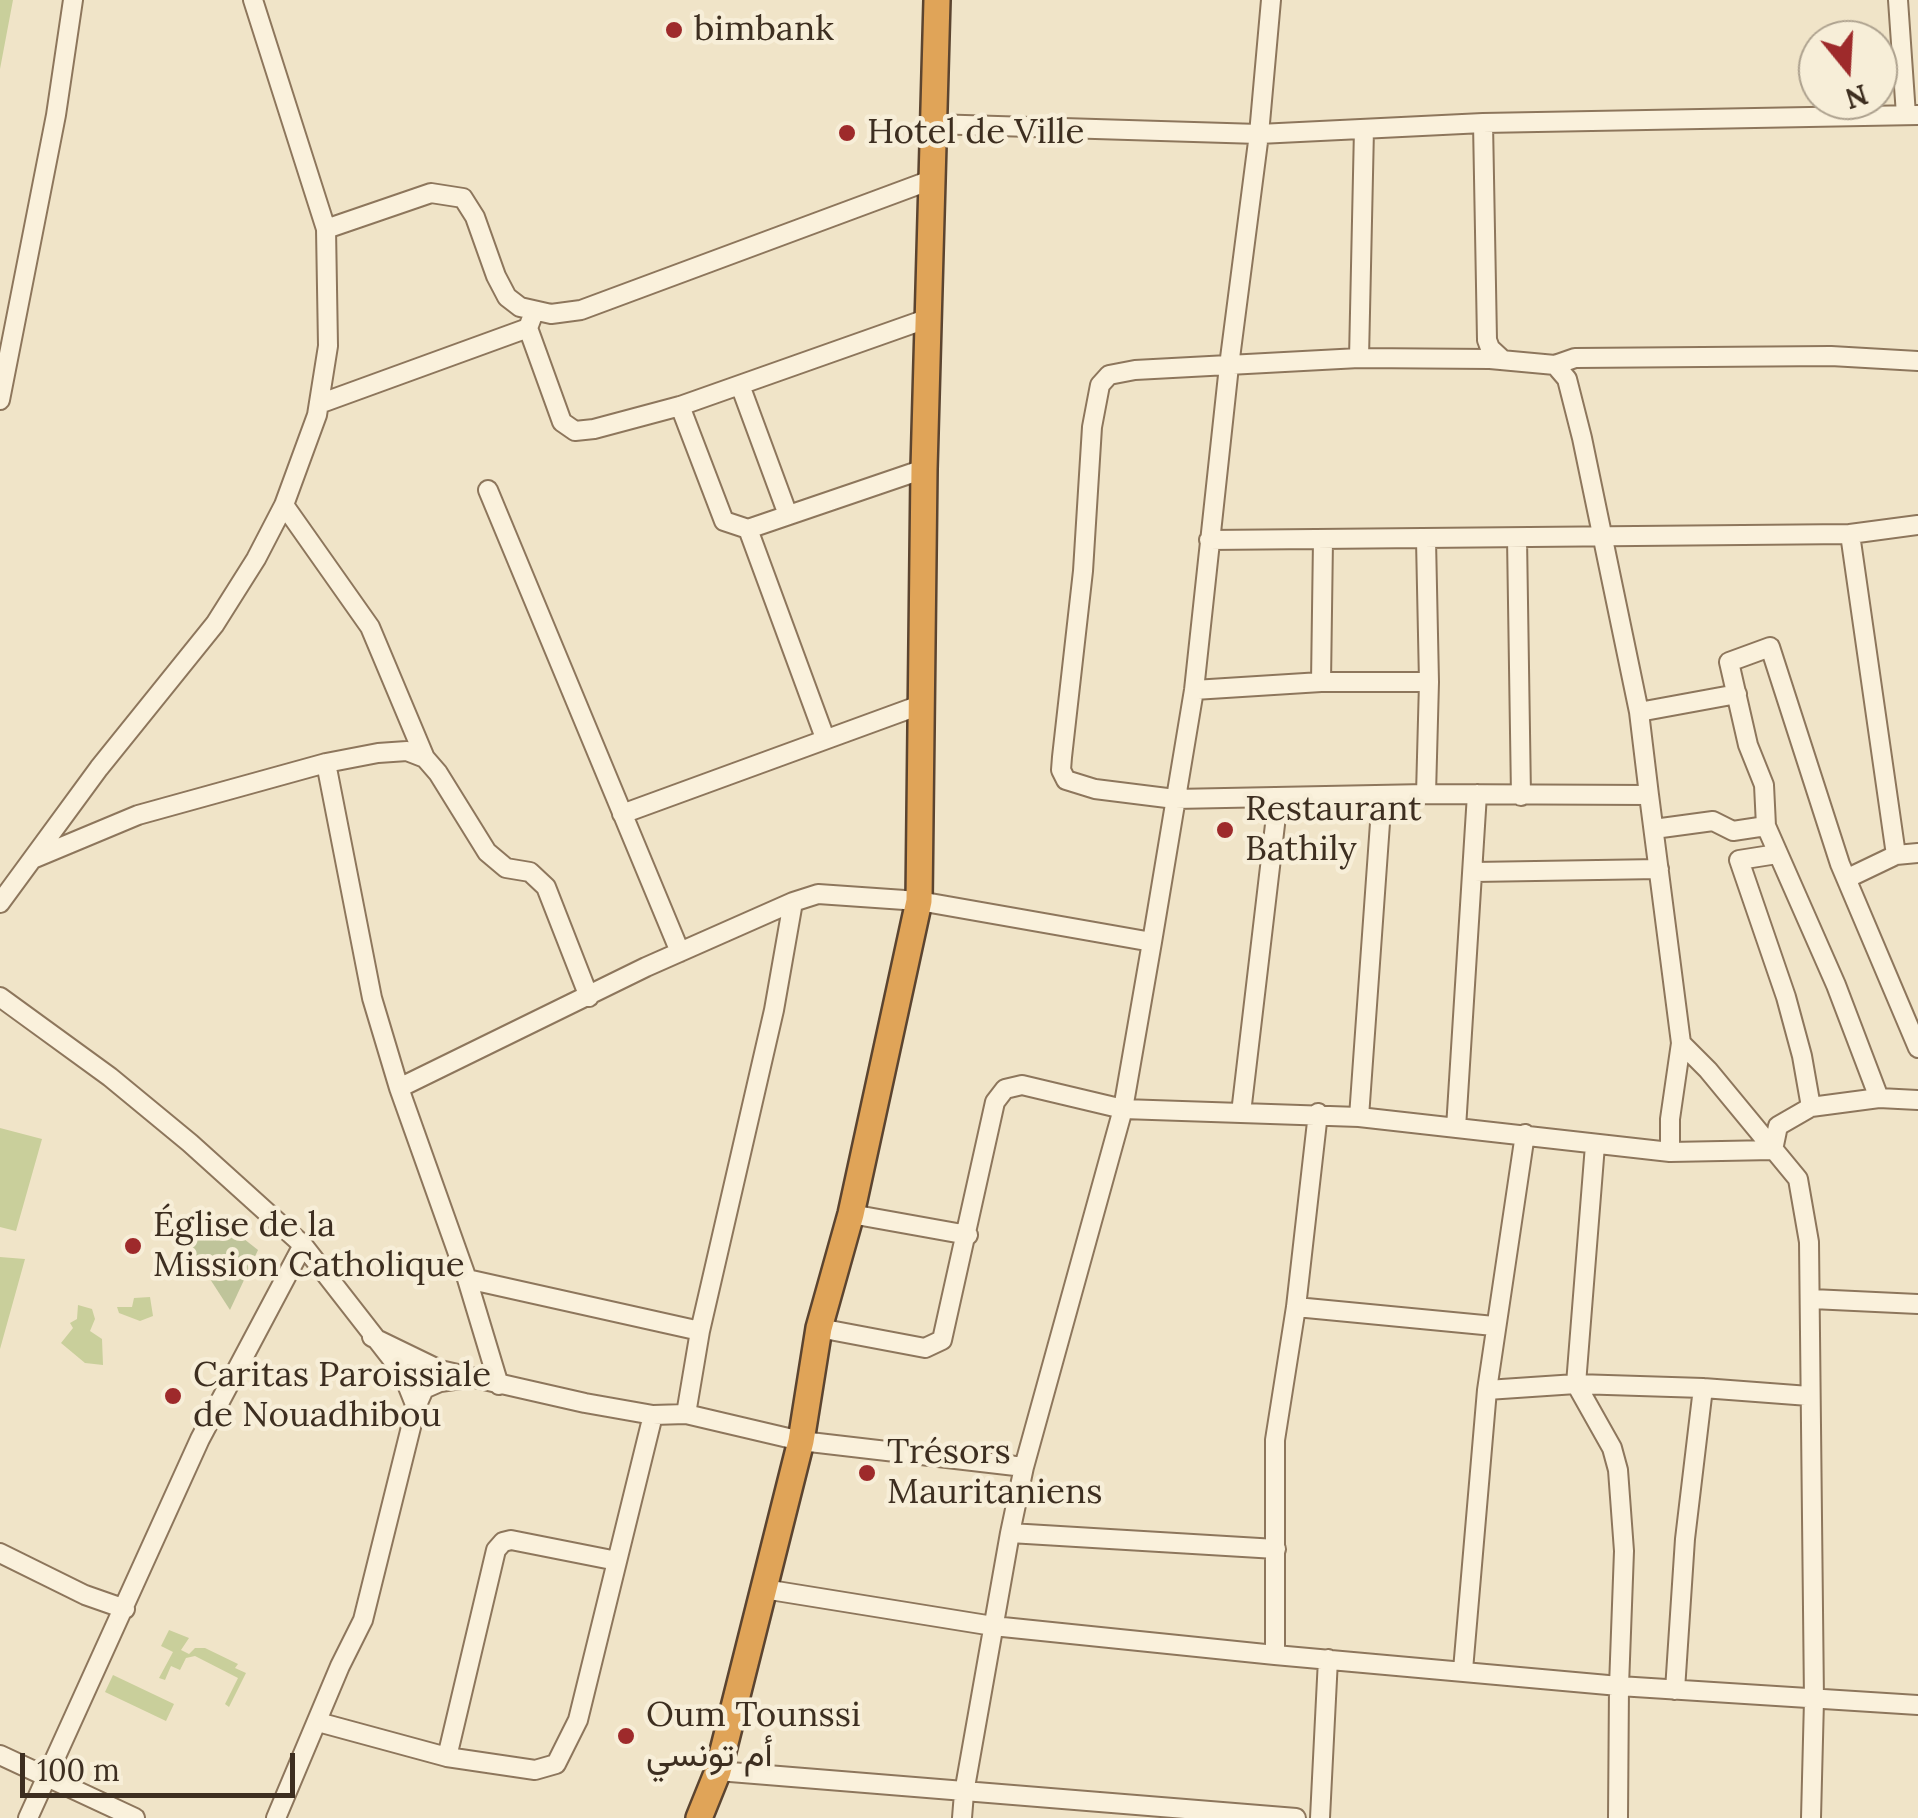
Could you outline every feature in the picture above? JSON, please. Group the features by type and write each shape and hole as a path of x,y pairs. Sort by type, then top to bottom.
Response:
{"highway":[{"path":"698,1818 718,1771 801,1440 819,1328 851,1214 919,901 924,469 937,0"}],"street":[{"path":"0,400 3,367 56,115 73,0"},
{"path":"0,903 100,768 215,624 284,505 309,440 328,346 326,230 253,0"},
{"path":"962,1818 1024,1467 1123,1109 1152,942 1194,690 1271,0"},
{"path":"932,124 1259,134 1483,123 1912,115 1898,0"},
{"path":"1483,123 1486,340 1503,360"},
{"path":"1359,358 1364,129"},
{"path":"319,404 531,320 581,310 931,180"},
{"path":"326,230 431,194 464,198 507,298 531,320 562,422 575,431 680,406 929,318"},
{"path":"1649,796 1426,794 1176,799 1079,786 1066,780 1061,770 1083,571 1093,417 1100,385 1109,374 1135,370 1359,358 1503,360 1555,365 1574,358 1831,356 1918,361"},
{"path":"1555,365 1567,379 1639,712 1681,1043 1670,1120 1670,1152"},
{"path":"740,386 788,515"},
{"path":"680,406 724,521 748,528 924,469"},
{"path":"488,490 680,952"},
{"path":"284,505 370,626 425,758 487,852 506,868 530,872 546,888 589,997"},
{"path":"1209,540 1850,534 1918,525"},
{"path":"748,528 826,738"},
{"path":"1850,534 1896,855"},
{"path":"1518,538 1521,796"},
{"path":"1321,682 1323,540"},
{"path":"1426,540 1426,794"},
{"path":"1879,1098 1836,985 1766,826 1764,785 1748,744 1729,662 1770,646 1840,864 1918,1048"},
{"path":"1194,690 1321,682 1429,682"},
{"path":"1639,712 1737,694"},
{"path":"622,814 923,704"},
{"path":"34,858 138,815 326,763 393,751 425,758"},
{"path":"326,763 372,998 499,1385"},
{"path":"1456,1128 1477,794"},
{"path":"1359,1117 1382,795"},
{"path":"1241,1113 1278,799"},
{"path":"1654,829 1713,822 1732,831 1766,826"},
{"path":"1848,878 1896,855 1918,853"},
{"path":"1777,854 1739,860 1786,997 1811,1107"},
{"path":"1474,872 1660,869"},
{"path":"399,1088 680,952 818,894 919,901 1152,942"},
{"path":"686,1414 700,1331 774,1010 793,902"},
{"path":"0,997 110,1077 190,1143 302,1246 344,1294 402,1372 416,1407"},
{"path":"1681,1043 1798,1178 1810,1242 1814,1700 1811,1818"},
{"path":"819,1328 925,1348 942,1340 994,1102 1004,1089 1022,1085 1123,1109 1359,1117 1670,1152 1772,1150"},
{"path":"1772,1150 1778,1126 1811,1107 1879,1098 1918,1100"},
{"path":"1274,1655 1275,1440 1296,1308 1318,1114"},
{"path":"1462,1670 1494,1326 1525,1134"},
{"path":"1595,1145 1576,1384 1612,1448 1618,1470 1624,1550 1618,1818"},
{"path":"851,1214 968,1234"},
{"path":"28,1818 200,1440 302,1246"},
{"path":"467,1279 700,1331"},
{"path":"1812,1298 1918,1304"},
{"path":"1296,1308 1494,1326"},
{"path":"372,1336 440,1370 499,1385 653,1415 686,1414 801,1440 1024,1467"},
{"path":"276,1818 340,1666 364,1620 416,1407 424,1389 467,1378"},
{"path":"1487,1390 1576,1384 1809,1396"},
{"path":"1674,1690 1703,1388"},
{"path":"318,1722 447,1757 535,1770 556,1764 578,1720 653,1415"},
{"path":"1010,1533 1276,1550"},
{"path":"447,1757 496,1550 502,1542 511,1540 616,1561"},
{"path":"0,1553 85,1595 125,1608"},
{"path":"764,1589 993,1626 1274,1655 1619,1686 1918,1706"},
{"path":"1320,1818 1328,1659"},
{"path":"0,1755 135,1818"},
{"path":"718,1771 1296,1818"}],"green space":[{"path":"0,0 13,0 0,69"},
{"path":"0,1128 42,1139 16,1231 0,1227"},
{"path":"206,1209 258,1250 230,1310 181,1234"},
{"path":"0,1257 25,1259 0,1349"},
{"path":"150,1297 153,1316 140,1321 119,1313 117,1307 132,1307 134,1298"},
{"path":"78,1305 92,1309 95,1319 90,1331 102,1339 103,1365 85,1363 61,1343 73,1328 70,1323 77,1319"},
{"path":"169,1630 189,1638 181,1650 189,1654 195,1648 205,1648 238,1664 235,1668 246,1673 229,1707 225,1704 238,1678 195,1656 186,1658 180,1670 171,1666 165,1680 159,1678 173,1652 161,1646"},
{"path":"113,1675 174,1704 166,1721 105,1692"}],"place":[{"name":"bimbank","path":"674,30"},
{"name":"Hotel de Ville","path":"847,133"},
{"name":"Restaurant Bathily","path":"1225,830"},
{"name":"Église de la Mission Catholique","path":"133,1246"},
{"name":"Caritas Paroissiale de Nouadhibou","path":"173,1396"},
{"name":"Trésors Mauritaniens","path":"867,1473"},
{"name":"Oum Tounssi أم تونسي","path":"626,1736"}]}
